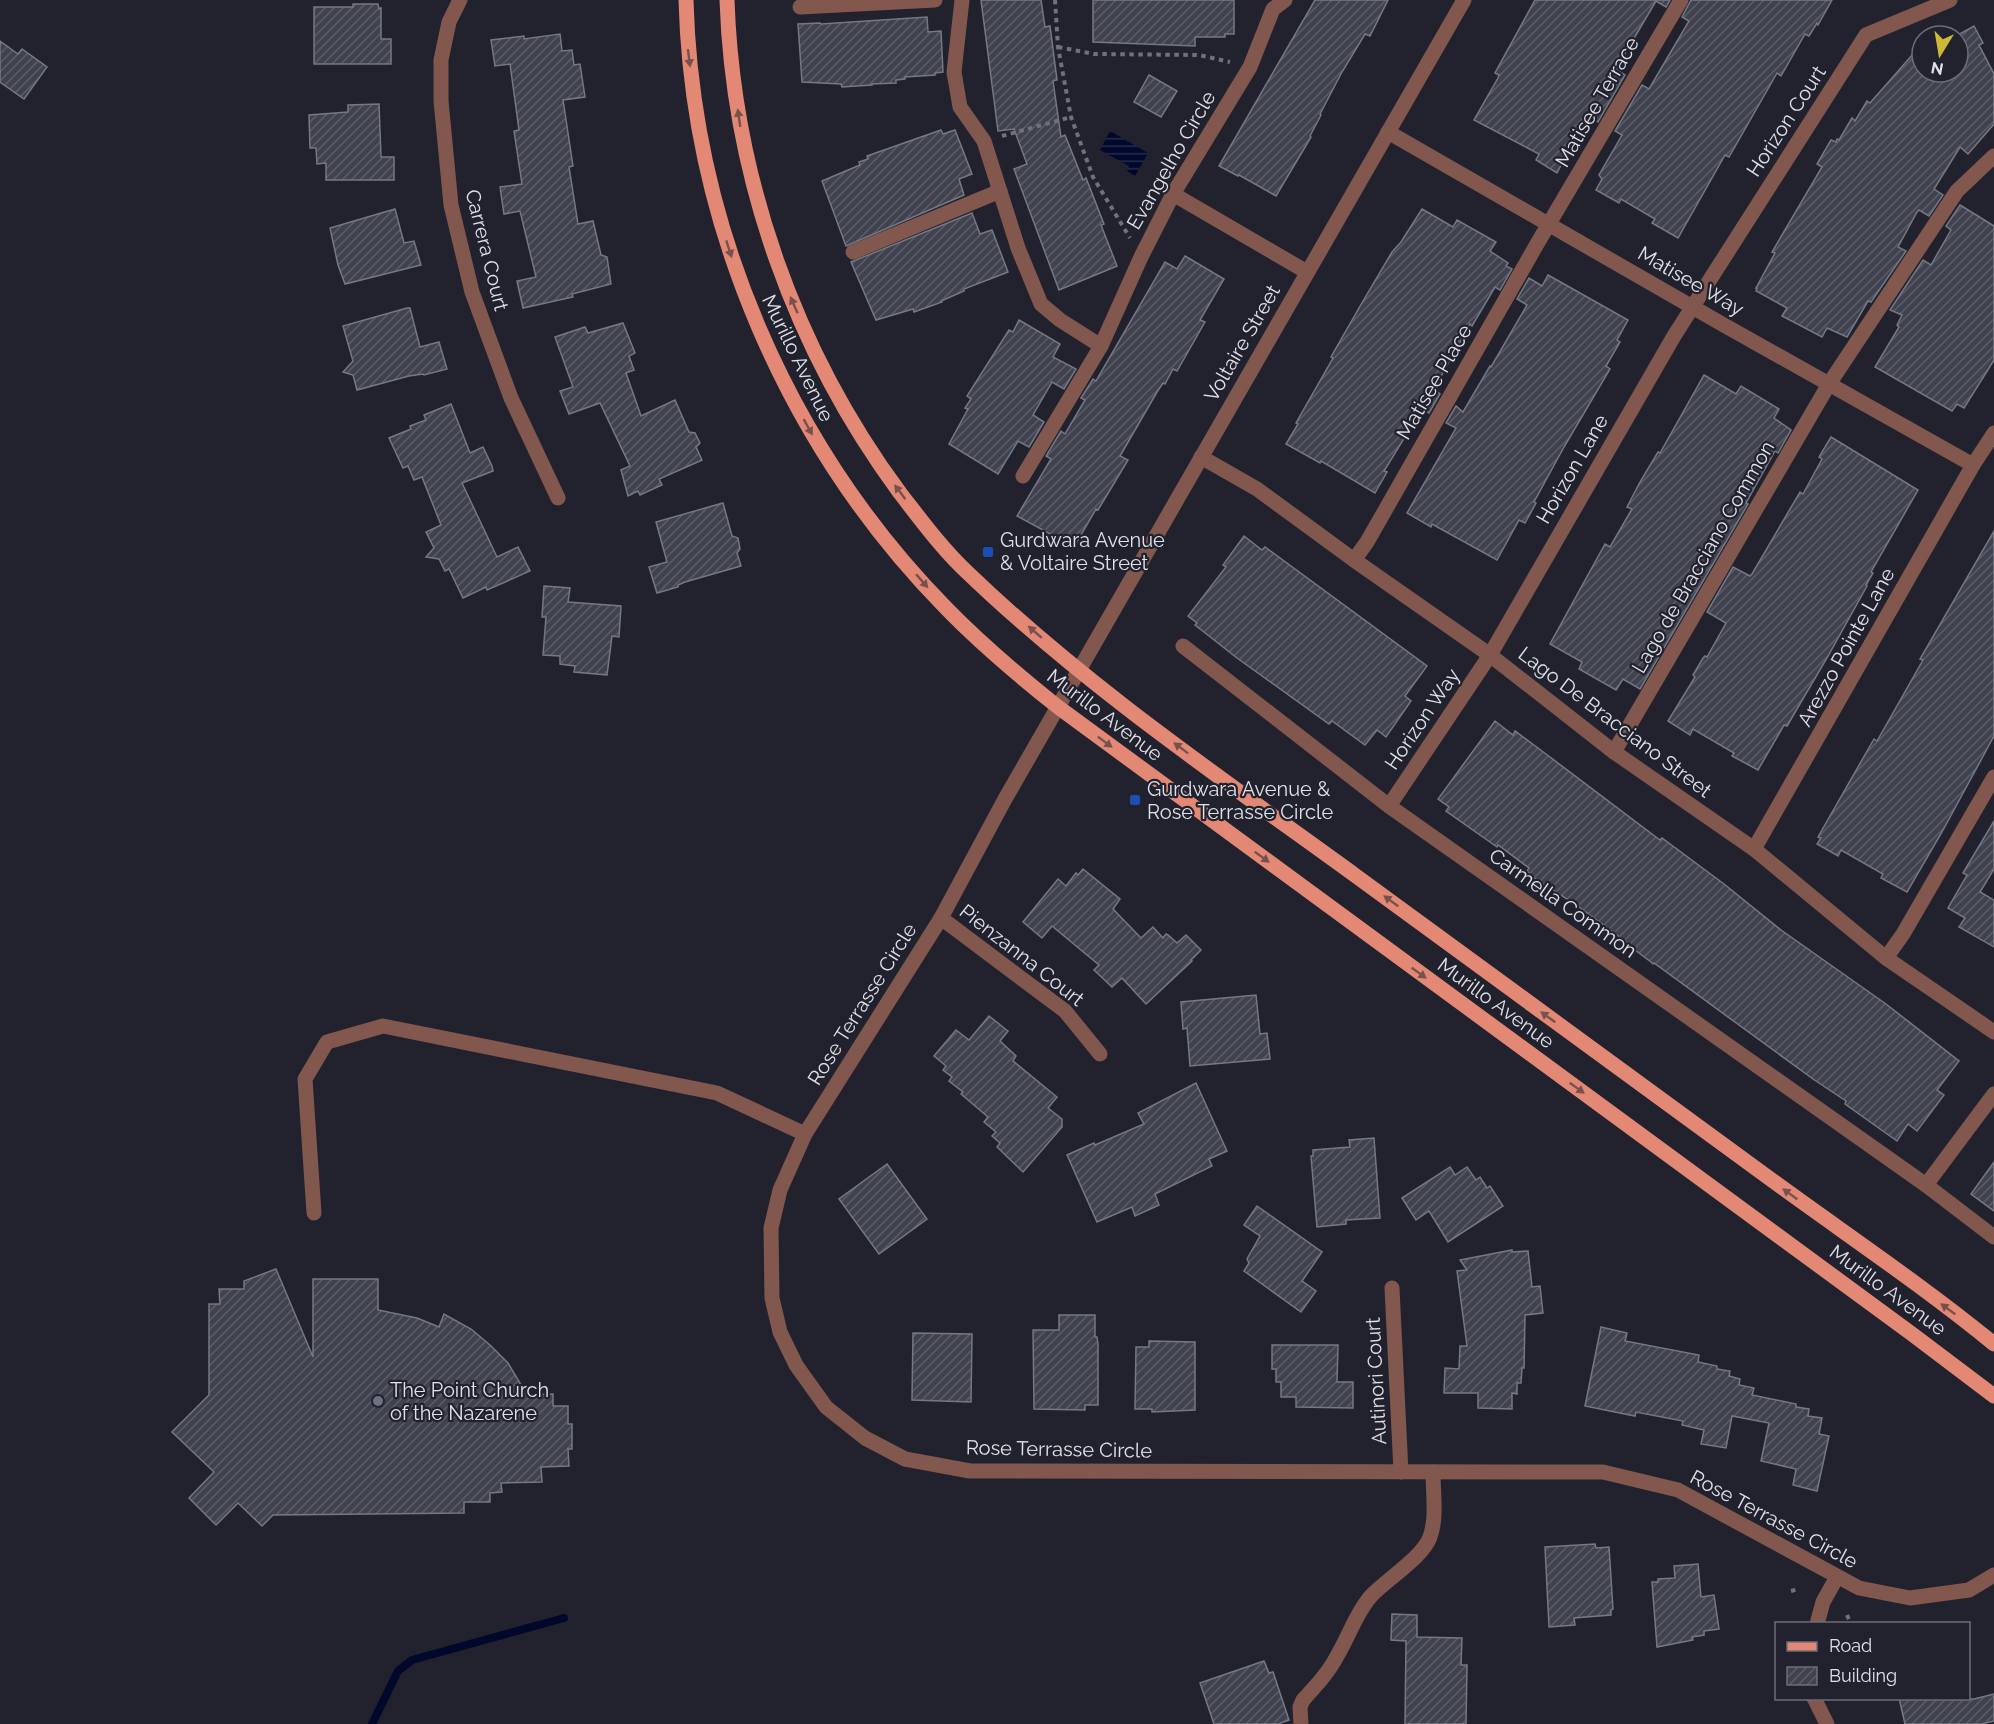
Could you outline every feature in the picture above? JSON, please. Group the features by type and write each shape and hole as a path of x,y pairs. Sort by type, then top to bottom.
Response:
{"main road":[{"name":"Murillo Avenue","path":"686,0 687,39 698,130 718,212 747,302 782,379 821,450 883,537 945,608 1007,666 1058,707 1994,1396"},
{"name":"Murillo Avenue","path":"727,0 728,41 741,131 757,198 778,268 809,340 838,396 879,464 920,519 958,562 1078,671 1994,1344"}],"street":[{"name":"Carrera Court","path":"460,0 449,22 441,60 441,101 451,205 472,292 511,398 558,498"},
{"path":"800,7 934,0"},
{"path":"962,0 954,72 960,107 984,141 1017,248 1041,304 1060,320 1101,346"},
{"name":"Evangelho Circle","path":"1023,476 1101,346 1141,257 1173,194 1250,67 1273,9 1285,0"},
{"name":"Voltaire Street","path":"1058,707 1464,0"},
{"name":"Matisee Terrace","path":"1549,224 1681,0"},
{"name":"Horizon Court","path":"1693,306 1866,35 1950,0"},
{"name":"Matisee Way","path":"1388,132 1973,465"},
{"name":"Lago de Bracciano Common","path":"1614,752 1829,384 1957,191 1994,156"},
{"path":"853,252 1000,191"},
{"path":"1173,194 1307,272"},
{"name":"Matisee Place","path":"1354,560 1367,542 1549,224"},
{"name":"Horizon Lane","path":"1490,655 1693,306"},
{"name":"Arezzo Pointe Lane","path":"1754,849 1973,465 1994,433"},
{"name":"Lago De Bracciano Street","path":"1201,457 1257,489 1490,655 1614,752 1754,849 1886,958 1994,1032"},
{"name":"Carmella Common","path":"1183,646 1389,806 1926,1185 1994,1237"},
{"name":"Horizon Way","path":"1389,806 1490,655"},
{"name":"Rose Terrasse Circle","path":"1058,707 941,918 805,1134 780,1190 771,1228 772,1298 780,1332 796,1365 826,1407 865,1438 905,1459 970,1471 1603,1472 1678,1490 1859,1588 1910,1598 1969,1590 1994,1575"},
{"path":"1886,958 1903,934 1994,777"},
{"name":"Pienzanna Court","path":"941,918 1065,1011 1100,1054"},
{"path":"314,1213 305,1079 327,1042 383,1026 717,1093 805,1134"},
{"path":"1926,1185 1994,1094"},
{"name":"Autinori Court","path":"1392,1288 1401,1472"},
{"path":"1301,1724 1300,1707 1303,1700 1336,1659 1369,1598 1384,1581 1417,1555 1430,1537 1434,1508 1433,1472"},
{"path":"1817,1622 1823,1602 1837,1577"},
{"path":"1816,1700 1827,1724"}],"path":[{"path":"1055,0 1058,47 1071,117 1093,177 1141,257"},
{"path":"1058,47 1094,54 1199,55 1250,67"},
{"path":"984,141 1071,117"},
{"path":"1791,1591 1800,1589"},
{"path":"1847,1615 1850,1622"}],"water":[{"path":"1110,131 1148,153 1135,176 1127,171 1129,166 1100,150"}],"building":[{"path":"981,0 1041,0 1045,27 1050,26 1057,80 1053,81 1061,137 1065,135 1083,180 1086,178 1117,266 1059,290 1014,169 1027,164 1014,129 998,131"},
{"path":"1093,0 1234,0 1234,34 1225,34 1225,37 1195,37 1195,46 1093,42"},
{"path":"1315,0 1388,0 1370,36 1365,34 1342,72 1311,137 1276,196 1219,166"},
{"path":"1535,0 1670,0 1666,7 1656,1 1617,67 1617,70 1625,75 1598,122 1587,115 1557,173 1536,160 1539,154 1474,120 1498,78 1499,75 1495,73"},
{"path":"1691,0 1832,0 1818,25 1817,23 1809,36 1805,34 1781,76 1777,73 1729,157 1725,155 1678,238 1652,223 1655,219 1621,199 1619,203 1596,190 1602,179 1599,175 1622,135 1615,131 1642,85 1649,89 1689,21 1682,17"},
{"path":"353,4 378,4 379,9 381,8 381,39 391,39 391,64 314,64 314,7 353,7"},
{"path":"927,17 928,32 941,31 943,72 935,73 935,75 905,77 905,79 896,80 896,83 872,85 842,87 841,84 802,82 798,24"},
{"path":"1974,26 1983,43 1979,45 1994,74 1994,124 1968,154 1960,147 1934,189 1943,195 1929,216 1919,210 1917,212 1898,247 1906,251 1871,302 1868,301 1847,337 1827,328 1822,337 1782,316 1787,308 1756,291 1756,288 1775,253 1772,252 1822,167 1817,164 1831,140 1836,142 1837,139 1839,140 1852,118 1855,121 1867,101 1870,103 1910,57 1910,84 1970,84 1970,28"},
{"path":"560,34 562,51 572,50 574,65 580,64 585,97 563,100 573,166 569,167 578,224 593,221 601,255 607,257 611,284 572,294 573,297 523,308 517,281 536,277 520,211 504,214 500,187 522,184 514,131 519,130 510,64 495,66 491,40 524,36 524,39"},
{"path":"0,41 18,54 22,49 47,67 24,99 0,82"},
{"path":"1149,75 1177,91 1161,117 1134,102"},
{"path":"379,104 381,157 394,157 394,180 326,180 326,163 317,164 316,148 310,148 309,115 348,112 348,105"},
{"path":"941,130 943,134 955,130 972,174 959,179 964,195 846,246 822,181 860,165 859,162 868,159 867,156"},
{"path":"1960,205 1994,226 1994,360 1964,408 1957,404 1952,411 1875,367 1899,327 1897,325 1902,315 1890,310 1923,260 1931,265 1951,230 1946,226"},
{"path":"395,209 404,243 414,241 421,265 345,284 338,265 330,228"},
{"path":"1422,209 1453,227 1457,220 1496,242 1490,251 1508,263 1506,266 1512,269 1500,290 1495,287 1472,326 1470,324 1434,389 1440,394 1429,413 1422,409 1384,471 1387,472 1375,493 1321,461 1320,463 1286,444 1363,301 1392,252"},
{"path":"972,213 980,234 992,230 1008,272 964,289 942,302 914,312 913,309 876,320 851,262"},
{"path":"1185,256 1224,279 1200,320 1205,322 1177,371 1173,369 1165,384 1163,383 1120,456 1128,460 1074,547 1017,516 1051,459 1046,456 1061,431 1065,434 1085,400 1081,398 1093,379 1096,381 1165,262 1177,269"},
{"path":"1548,275 1628,320 1617,340 1620,342 1606,366 1610,369 1564,447 1525,523 1519,520 1497,560 1432,524 1431,527 1407,513 1456,428 1446,423 1456,406 1463,412 1527,305 1517,299 1529,278 1542,286"},
{"path":"410,308 420,347 439,342 447,369 409,376 357,390 353,375 343,372 353,361 343,326"},
{"path":"1019,320 1060,344 1053,357 1076,369 1064,389 1052,382 1033,415 1044,422 1029,447 1018,441 998,474 949,444 968,409 965,408 971,399 967,396 1009,330 1013,332"},
{"path":"623,323 635,353 629,356 634,370 626,373 641,416 675,400 689,432 695,433 700,443 696,447 702,460 659,479 662,485 640,495 638,491 628,496 621,470 630,466 600,403 569,414 560,391 573,387 555,337 585,327 588,333"},
{"path":"1704,375 1736,394 1741,386 1779,409 1774,418 1791,430 1778,453 1775,451 1746,503 1748,504 1640,689 1623,679 1616,690 1579,669 1582,662 1550,644 1605,544 1610,547 1632,509 1627,507 1640,482 1658,452 1660,453"},
{"path":"451,404 470,453 483,447 492,466 493,471 462,483 497,557 518,547 530,571 463,598 449,569 445,571 439,559 426,557 434,548 426,532 441,525 422,477 414,480 408,466 403,468 389,438 426,420 424,415"},
{"path":"1831,437 1918,490 1871,572 1873,573 1867,586 1827,658 1758,770 1732,756 1734,753 1693,729 1690,735 1668,721 1695,677 1693,675 1703,658 1707,657 1726,623 1707,612 1733,567 1750,576 1752,574 1800,492 1803,494 1822,459 1819,457"},
{"path":"723,503 732,536 738,538 740,549 737,553 741,566 685,582 678,587 657,593 649,567 667,562 656,522"},
{"path":"1994,531 1994,736 1907,892 1881,878 1883,874 1841,850 1838,856 1817,844 1821,838 1818,837 1874,739 1877,741 1923,660 1920,659"},
{"path":"1244,536 1262,550 1265,547 1427,666 1405,696 1411,701 1386,737 1377,730 1365,745 1332,721 1329,724 1237,658 1195,625 1197,623 1188,616 1226,567 1223,565"},
{"path":"544,586 570,588 568,602 621,606 619,637 612,636 607,675 574,672 575,666 560,664 560,656 543,655 546,617 542,617"},
{"path":"1495,721 1513,735 1515,731 1660,840 1662,838 1781,930 1886,1004 1959,1061 1937,1090 1944,1095 1917,1131 1908,1124 1897,1141 1845,1104 1846,1101 1653,964 1575,904 1534,878 1527,871 1529,868 1498,845 1497,847 1446,811 1449,807 1438,799"},
{"path":"1994,821 1994,869 1980,892 1994,900 1994,947 1959,927 1965,918 1948,908 1967,875 1963,873"},
{"path":"1083,869 1120,899 1113,909 1141,938 1153,927 1163,938 1166,934 1177,943 1186,935 1201,950 1146,1004 1122,978 1112,987 1094,970 1099,965 1052,926 1042,938 1023,922 1058,879 1066,886 1076,873 1078,875"},
{"path":"1256,995 1260,1034 1267,1033 1270,1059 1190,1066 1187,1028 1183,1029 1181,1002"},
{"path":"989,1016 1008,1031 1000,1041 1016,1056 1013,1061 1057,1097 1048,1108 1062,1119 1062,1127 1023,1172 997,1147 1000,1143 992,1136 996,1132 984,1122 988,1117 949,1081 952,1077 943,1070 946,1066 934,1056 956,1030 969,1040"},
{"path":"1196,1083 1227,1151 1209,1159 1212,1166 1155,1194 1159,1205 1135,1216 1132,1207 1097,1222 1067,1155 1144,1124 1138,1113"},
{"path":"1374,1138 1380,1218 1346,1220 1346,1224 1317,1227 1311,1156 1313,1156 1313,1150 1350,1147 1349,1140"},
{"path":"1994,1162 1994,1211 1971,1194"},
{"path":"887,1164 927,1219 879,1254 839,1199"},
{"path":"1450,1167 1455,1175 1467,1167 1476,1180 1480,1177 1487,1188 1490,1186 1503,1206 1448,1242 1429,1211 1416,1220 1402,1198"},
{"path":"1257,1206 1322,1252 1302,1281 1316,1291 1301,1312 1244,1271 1249,1263 1247,1259 1260,1236 1244,1225"},
{"path":"1512,1250 1512,1252 1528,1251 1532,1287 1540,1286 1543,1313 1525,1315 1524,1368 1522,1368 1521,1383 1517,1383 1517,1394 1512,1393 1512,1409 1478,1408 1478,1393 1444,1393 1445,1368 1459,1369 1460,1346 1467,1346 1457,1271 1467,1270 1460,1260"},
{"name":"The Point Church of the Nazarene","path":"276,1269 313,1357 313,1279 378,1279 378,1310 417,1318 439,1327 444,1314 471,1329 508,1363 527,1395 553,1394 553,1406 568,1406 568,1424 572,1424 572,1449 568,1449 569,1466 541,1467 542,1482 501,1483 502,1492 490,1493 490,1502 464,1502 464,1513 273,1515 262,1526 238,1503 216,1525 189,1498 214,1472 172,1432 209,1395 209,1304 220,1304 219,1289 244,1289 244,1281"},
{"path":"1059,1315 1095,1315 1095,1337 1097,1337 1098,1344 1098,1405 1085,1405 1085,1410 1034,1409 1033,1330 1059,1330"},
{"path":"1601,1327 1627,1333 1625,1341 1699,1355 1698,1362 1730,1371 1729,1376 1740,1379 1739,1385 1754,1388 1752,1395 1796,1404 1796,1407 1809,1409 1808,1416 1822,1418 1819,1434 1829,1436 1817,1491 1793,1485 1796,1469 1761,1461 1769,1423 1732,1416 1726,1448 1701,1444 1704,1430 1682,1425 1683,1421 1636,1412 1635,1416 1585,1406"},
{"path":"913,1333 972,1334 971,1402 912,1400"},
{"path":"1149,1341 1195,1342 1195,1410 1152,1412 1152,1409 1135,1409 1136,1347 1149,1347"},
{"path":"1272,1345 1338,1345 1337,1382 1353,1382 1353,1408 1296,1407 1296,1397 1281,1397 1281,1382 1276,1382 1276,1369 1272,1369"},
{"path":"1595,1544 1596,1548 1609,1547 1613,1609 1611,1615 1574,1618 1575,1625 1549,1627 1545,1547"},
{"path":"1698,1564 1701,1597 1714,1595 1719,1629 1704,1631 1704,1635 1692,1637 1693,1640 1657,1647 1652,1582 1658,1582 1658,1579 1675,1578 1674,1566"},
{"path":"1392,1614 1417,1615 1417,1637 1462,1638 1461,1665 1467,1665 1466,1724 1405,1724 1406,1641 1391,1640"},
{"path":"1264,1661 1269,1673 1273,1672 1289,1720 1278,1724 1214,1724 1200,1683"},
{"path":"1994,1694 1994,1721 1981,1724 1905,1724 1899,1700 1970,1700"}],"waterway":[{"path":"372,1724 398,1671 412,1660 564,1618"}],"place":[{"name":"Gurdwara Avenue & Voltaire Street","path":"988,552"},
{"name":"Gurdwara Avenue & Rose Terrasse Circle","path":"1135,800"},
{"name":"The Point Church of the Nazarene","path":"378,1401"}]}
